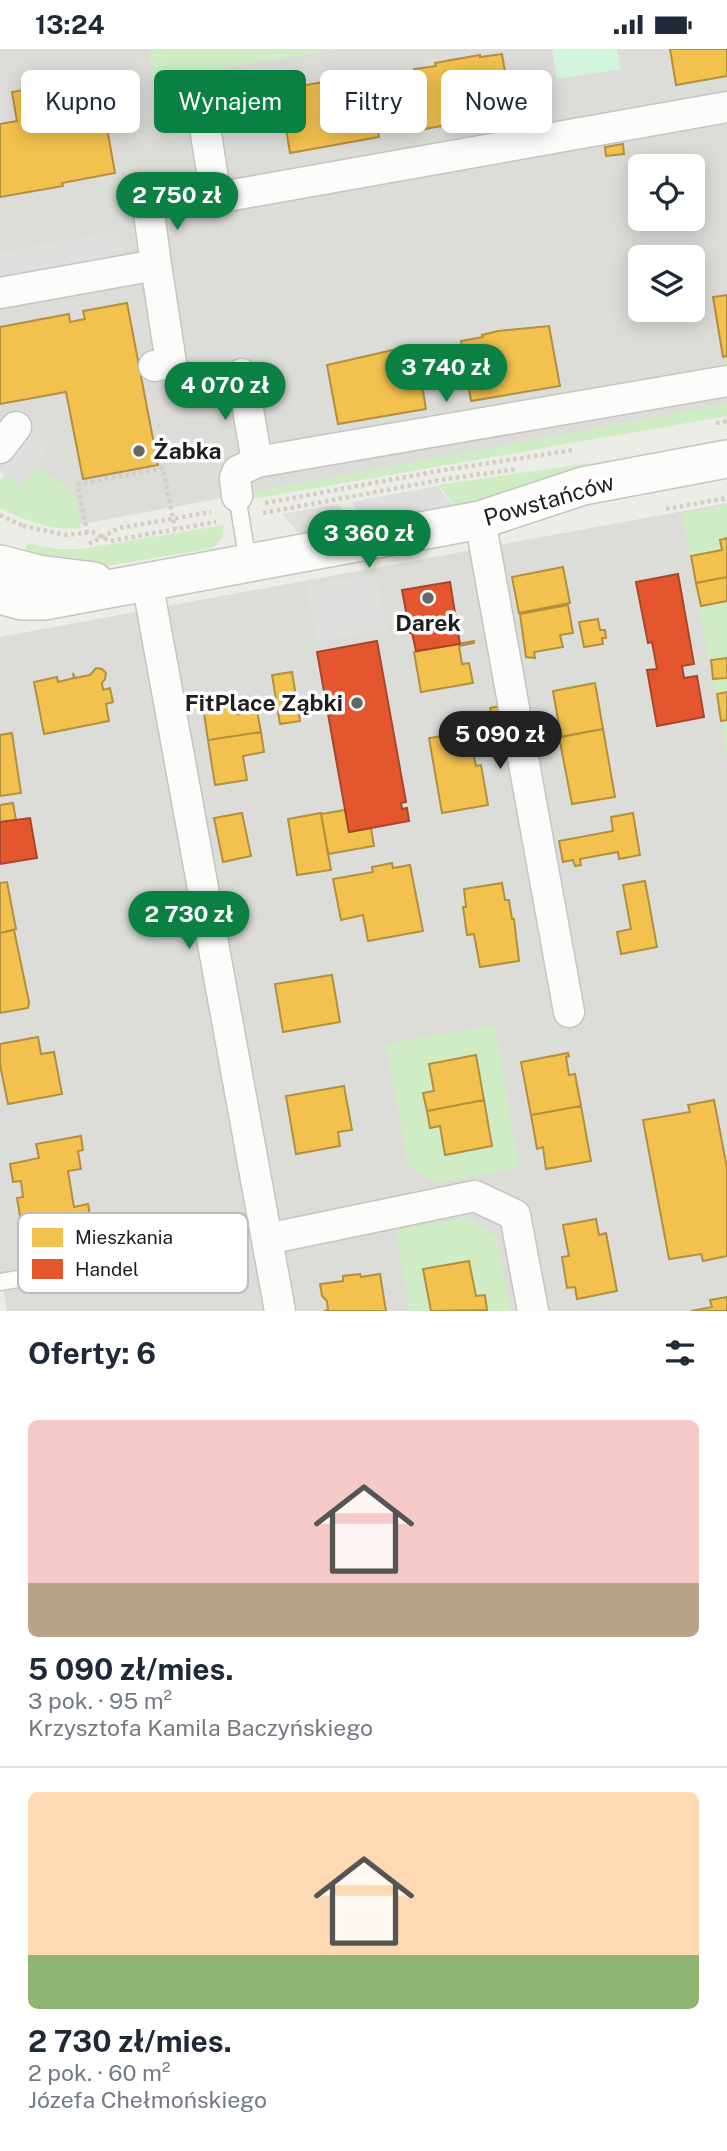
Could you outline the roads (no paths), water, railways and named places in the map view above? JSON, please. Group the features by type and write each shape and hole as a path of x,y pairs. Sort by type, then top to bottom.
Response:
{"street":[{"path":"206,134 216,198 727,107"},
{"path":"148,205 171,363 154,366"},
{"path":"0,293 156,265"},
{"path":"242,375 257,462"},
{"path":"238,507 235,478 238,471 257,462 727,381"},
{"name":"Powstańców","path":"0,595 22,601 44,601 480,520 583,487 727,459"},
{"path":"480,520 569,1012"},
{"name":"Powstańców","path":"0,564 38,575 135,583"},
{"path":"135,583 280,1311"},
{"path":"267,1239 475,1196 515,1215 533,1311"}],"lane":[{"path":"238,507 248,562"},
{"path":"0,1282 18,1279"}],"place":[{"name":"Żabka","path":"139,451"},
{"name":"Darek","path":"428,598"},
{"name":"FitPlace Ząbki","path":"357,703"}]}
